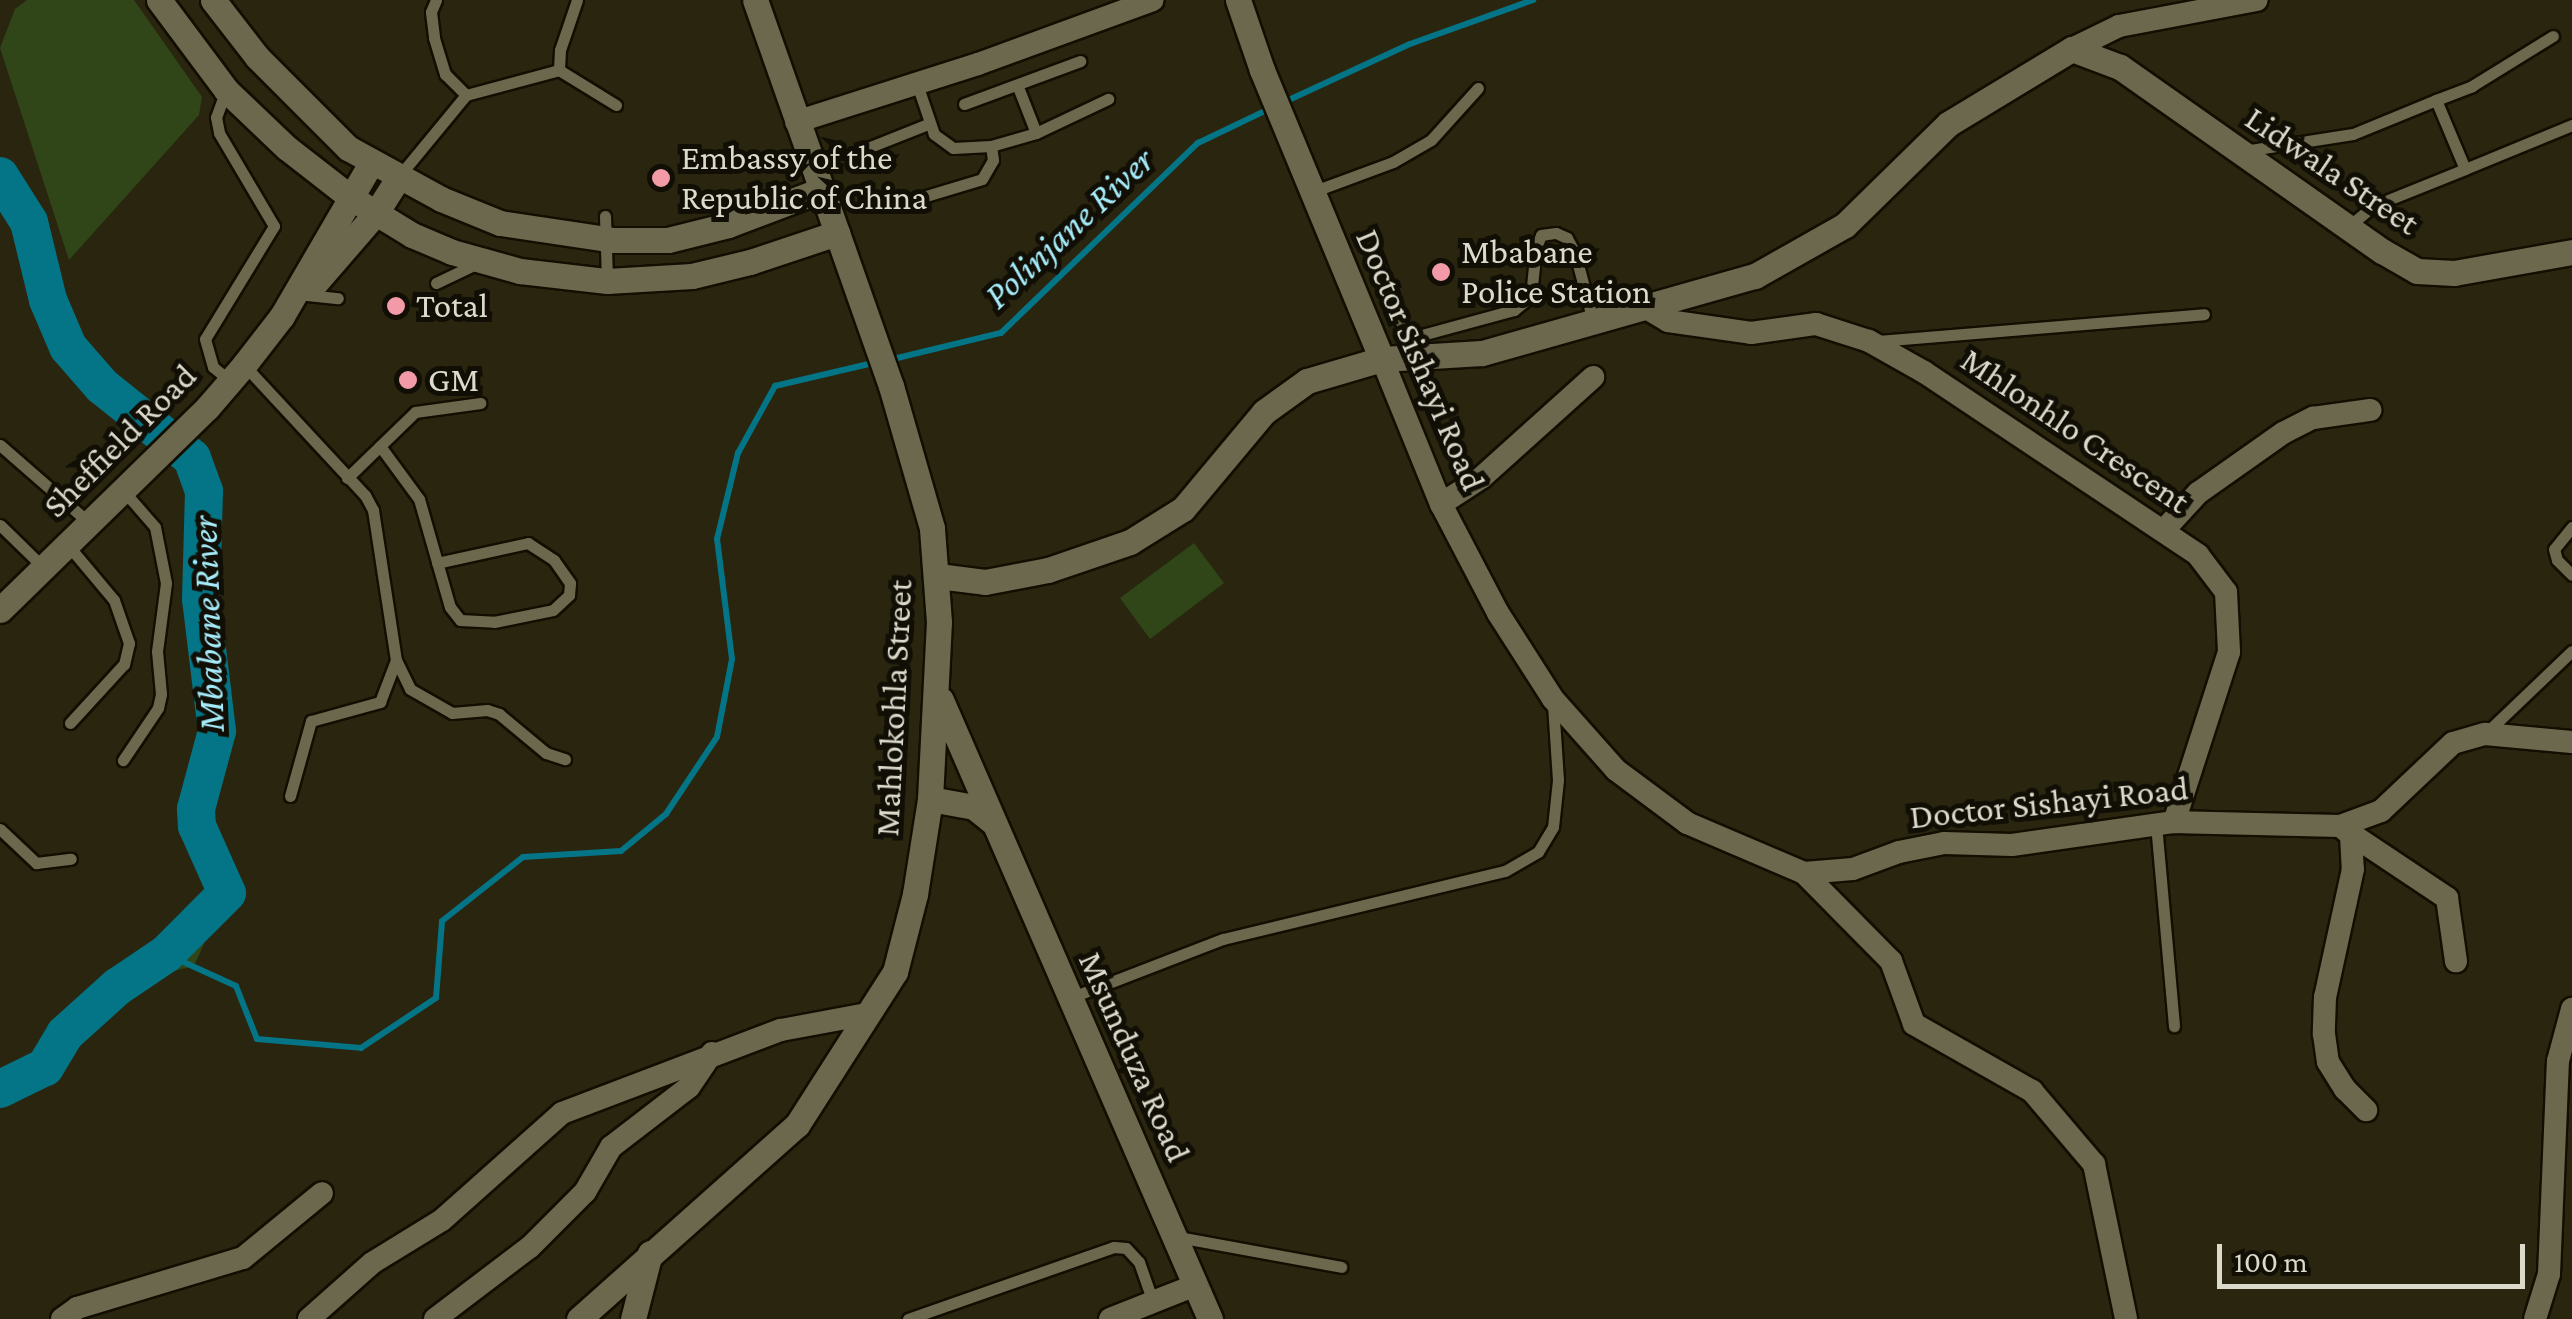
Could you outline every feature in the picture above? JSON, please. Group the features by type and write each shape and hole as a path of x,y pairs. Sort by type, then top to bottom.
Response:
{"street":[{"path":"158,0 226,90 287,148 350,197 412,236 482,261 520,272 606,281 692,276 838,233"},
{"path":"213,0 302,106 348,148 398,178 500,223 606,228 668,240 728,225 822,190"},
{"name":"Mahlokohla Street","path":"579,1319 797,1126 895,972 915,894 930,799 938,690 938,576 932,528 892,386 756,0"},
{"path":"796,122 917,84 1153,0"},
{"name":"Doctor Sishayi Road","path":"1238,0 1294,151 1440,504 1498,613 1553,699 1616,770 1687,823 1804,873 1854,869 1899,852 1944,843 2012,845 2165,823 2346,831 2381,811 2453,744 2485,734"},
{"path":"938,576 984,582 1048,570 1130,542 1184,509 1264,412 1308,380 1410,348 1482,354 1755,276 1845,225 1948,124 2072,49 2118,26 2257,0"},
{"name":"Lidwala Street","path":"2072,49 2120,68 2417,271 2454,273 2572,252"},
{"name":"Sheffield Road","path":"282,316 371,162"},
{"name":"Sheffield Road","path":"0,610 207,408 282,316 376,213 398,178"},
{"name":"Mhlonhlo Crescent","path":"1643,306 1668,320 1751,333 1816,324 1869,342 1924,372 2198,555 2226,592 2229,652 2165,823"},
{"path":"1440,504 1510,454 1594,378"},
{"path":"2163,531 2198,493 2283,433 2314,418 2370,410"},
{"name":"Msunduza Road","path":"938,690 1210,1319"},
{"path":"2485,734 2572,742"},
{"path":"930,799 974,807 994,824"},
{"path":"2346,831 2447,898 2456,960"},
{"path":"2346,831 2353,869 2325,997 2324,1034 2328,1062 2345,1089 2366,1110"},
{"path":"1804,873 1890,962 1914,1024 2032,1091 2094,1164 2126,1319"},
{"path":"2535,1319 2561,1276 2558,1061 2572,1009"},
{"path":"309,1319 372,1264 442,1220 562,1113 781,1030 868,1014"},
{"path":"435,1319 530,1247 586,1192 612,1147 690,1087 712,1053"},
{"path":"62,1319 77,1308 243,1258 322,1192"},
{"path":"633,1319 650,1253"},
{"path":"1110,1319 1196,1285"}],"lane":[{"path":"436,0 432,12 434,38 445,74 466,94"},
{"path":"559,70 560,50 577,0"},
{"path":"2243,151 2353,134 2472,86 2553,36"},
{"path":"964,104 1080,61"},
{"path":"398,178 466,94 559,70 616,105"},
{"path":"917,84 928,124 953,148 991,146 1036,134 1108,99"},
{"path":"1018,86 1036,134"},
{"path":"1312,192 1393,162 1431,140 1478,88"},
{"path":"226,90 216,117 219,132 274,226 206,339 213,367 237,373 347,478 374,510 396,660 410,689 452,714 487,710 499,714 546,753 565,759"},
{"path":"2436,100 2465,169"},
{"path":"865,148 928,124"},
{"path":"2348,227 2373,206 2572,125"},
{"path":"906,202 982,179 993,160 991,146"},
{"path":"606,228 606,281"},
{"path":"1376,254 1410,348 1514,310 1531,296 1541,234 1556,233 1567,238 1593,320"},
{"path":"436,283 482,261"},
{"path":"304,294 338,298"},
{"path":"1869,342 2204,314"},
{"path":"347,478 415,412 480,404"},
{"path":"0,445 87,521"},
{"path":"380,446 418,499 450,607 460,620 476,624 553,610 569,594 570,584 554,560 528,543 438,563"},
{"path":"122,489 155,527 166,583 157,651 161,694 158,708 123,760"},
{"path":"0,525 44,567"},
{"path":"2572,528 2557,541 2554,550 2557,560 2572,575"},
{"path":"67,544 114,600 129,643 124,664 70,722"},
{"path":"2485,734 2572,650"},
{"path":"290,796 311,720 380,702 396,660"},
{"path":"1070,998 1223,939 1505,871 1538,852 1553,827 1558,780 1553,699"},
{"path":"2165,823 2174,1026"},
{"path":"0,829 36,863 70,860"},
{"path":"1174,1237 1341,1267"},
{"path":"908,1319 1114,1248 1126,1248 1139,1262 1153,1302"}],"green space":[{"path":"27,0 134,0 202,97 199,115 69,260 0,48 15,9"},
{"path":"1194,543 1224,583 1150,639 1120,598"},
{"path":"227,893 194,966 158,975 97,1005 196,897"}],"waterway":[{"name":"Polinjane River","path":"1280,104 1410,44 1533,0"},
{"name":"Polinjane River","path":"889,360 1001,333 1198,143 1269,109"},
{"name":"Mbabane River","path":"0,176 29,222 48,300 68,347 102,386 192,458 204,491 201,599 217,731 196,809 197,826 227,893 166,954 117,987 65,1034 45,1067 0,1089"},
{"name":"Polinjane River","path":"166,954 236,986 257,1039 361,1048 436,998 442,921 523,857 621,851 666,814 717,737 732,659 717,539 738,453 775,386 877,362"}],"place":[{"name":"Embassy of the Republic of China","path":"661,178"},
{"name":"Mbabane Police Station","path":"1441,272"},
{"name":"Total","path":"396,306"},
{"name":"GM","path":"408,380"}]}
